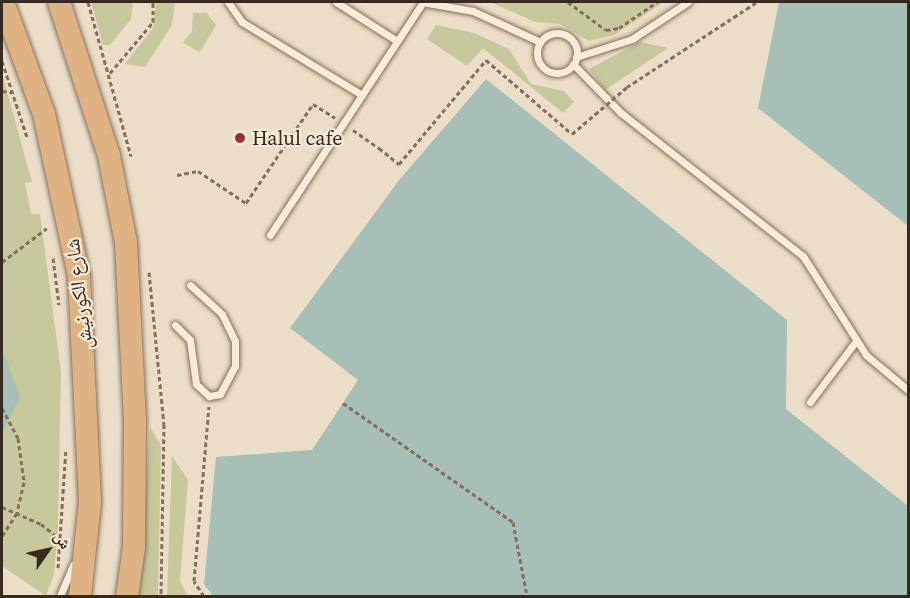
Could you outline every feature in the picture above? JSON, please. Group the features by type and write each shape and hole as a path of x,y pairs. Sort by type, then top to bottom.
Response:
{"highway":[{"name":"شارع الكورنيش","path":"3,2 44,114 70,223 85,338 90,502 80,597"},
{"path":"64,6 109,156 126,243 135,420 134,547 127,597"}],"lane":[{"path":"228,2 242,22 362,95"},
{"path":"336,2 397,41"},
{"path":"270,235 422,2 473,11 540,42"},
{"path":"688,2 632,39 575,61 563,72 549,71 537,56 540,42 551,34 564,35 574,44 575,61 608,102 803,256 856,341 909,390"},
{"path":"175,326 190,340 196,384 209,396 227,387 237,353 222,314 190,285"},
{"path":"810,402 856,341"},
{"path":"60,597 90,502"}],"path":[{"path":"110,73 153,22 153,2"},
{"path":"568,2 606,30 619,28 657,2"},
{"path":"177,175 198,171 246,203 313,104 399,164 486,60 572,134 608,102 757,2"},
{"path":"2,62 29,141"},
{"path":"2,91 12,92"},
{"path":"45,217 49,237"},
{"path":"2,262 47,228"},
{"path":"51,246 60,312"},
{"path":"204,597 194,580 209,396"},
{"path":"343,403 513,522 527,597"},
{"path":"2,408 11,423 23,467 16,513 2,536"},
{"path":"57,579 66,438"},
{"path":"2,507 60,539"}],"green space":[{"path":"91,2 133,2 131,19 110,45 103,45"},
{"path":"156,2 175,2 172,25 145,67 125,64 153,28"},
{"path":"490,2 664,2 614,35 589,41 560,24 535,22"},
{"path":"193,13 207,13 216,25 200,52 183,43 192,31"},
{"path":"436,25 474,33 509,49 531,84 564,91 574,102 563,113 483,48 467,66 427,39"},
{"path":"640,42 668,48 605,90 589,69"},
{"path":"2,73 32,182 25,183 31,214 40,214 61,372 58,524 54,574 46,596 2,566"},
{"path":"150,427 161,445 158,596 139,596"},
{"path":"172,456 188,480 180,581 188,596 167,596"}],"water":[{"path":"779,2 908,2 908,226 758,108"},
{"path":"486,79 787,320 786,409 908,506 908,596 213,596 204,584 216,457 312,450 358,380 290,328 400,179"},
{"path":"2,348 20,397 2,435"}],"place":[{"name":"Halul cafe","path":"240,138"}]}
